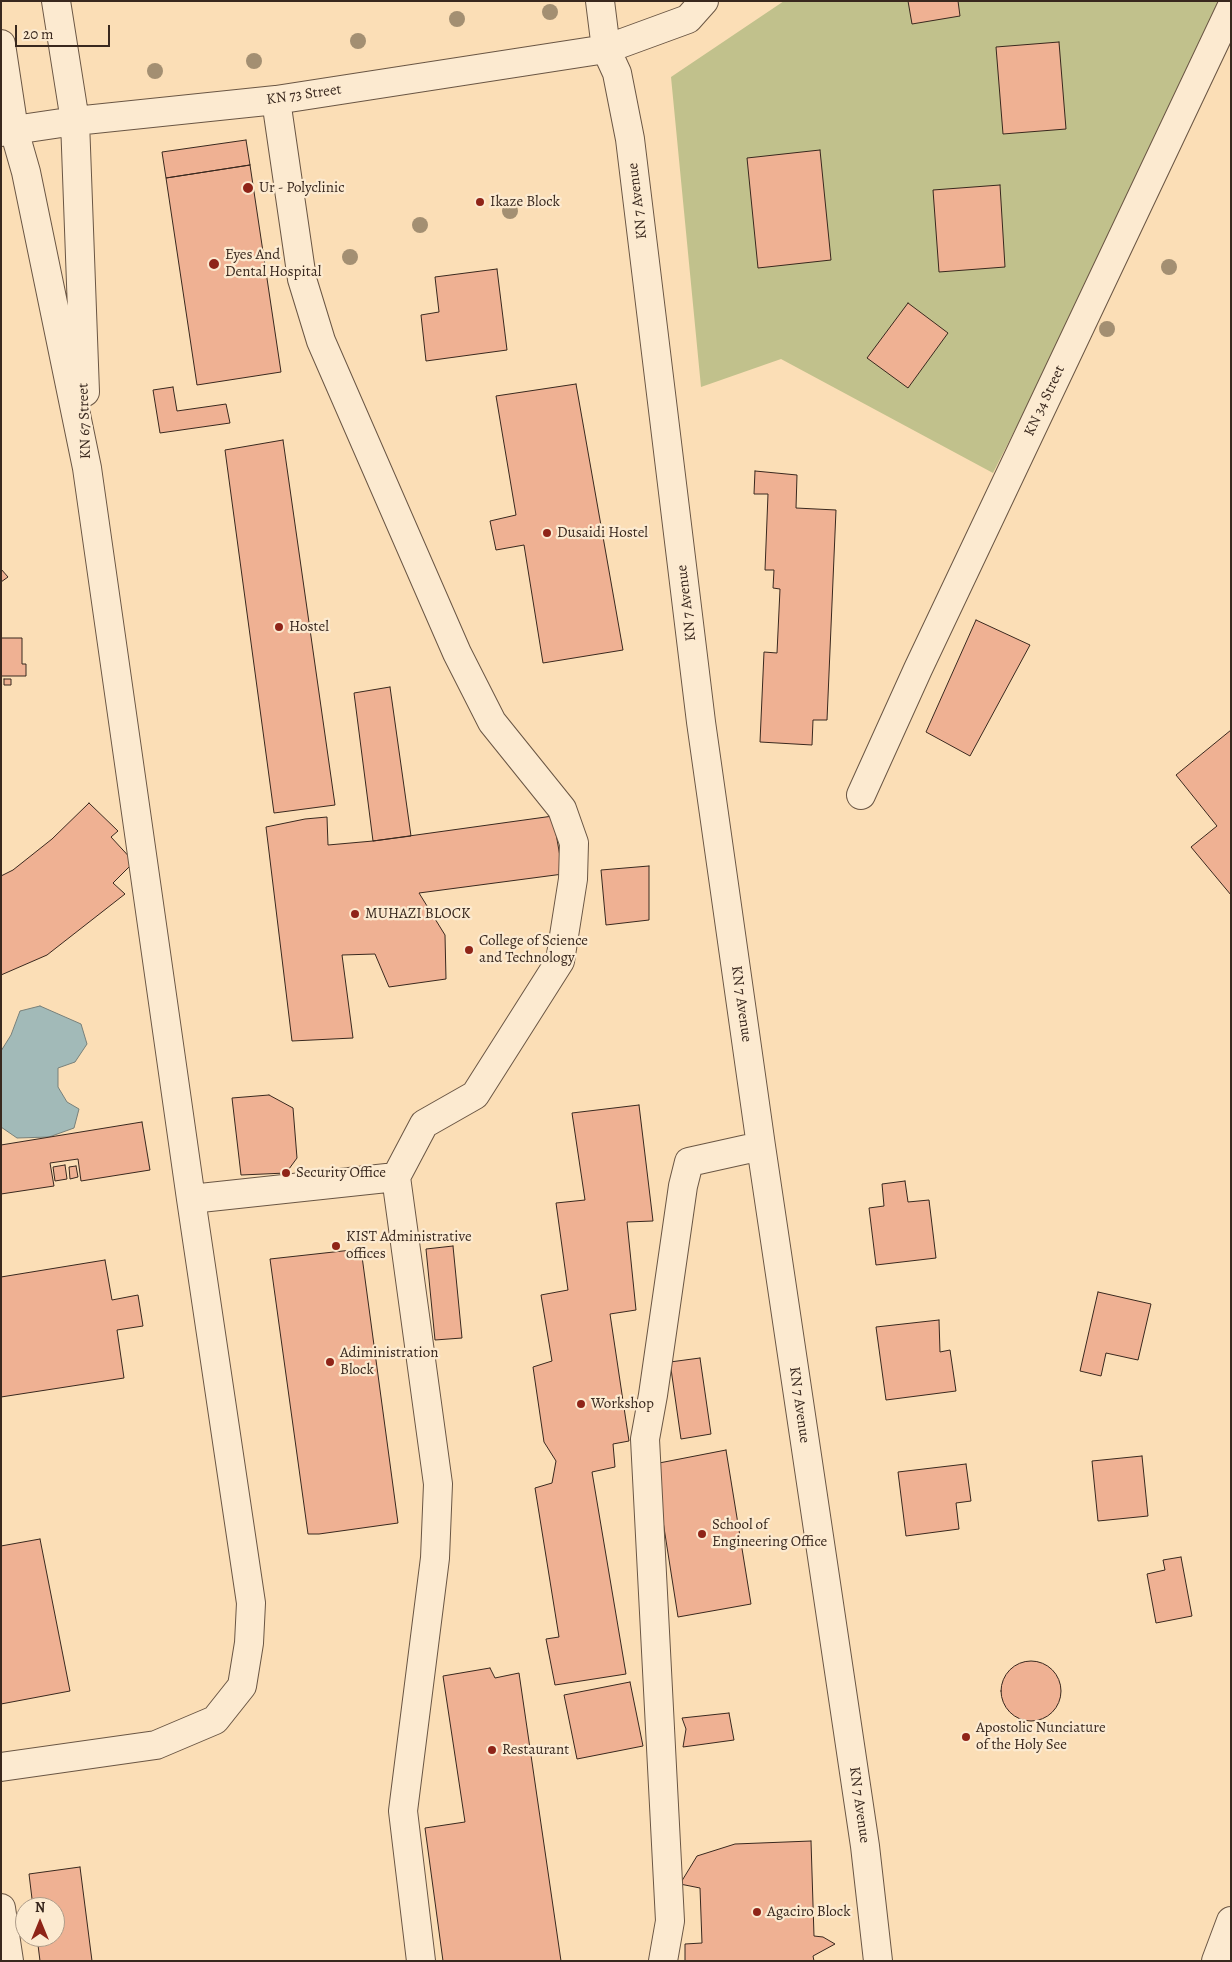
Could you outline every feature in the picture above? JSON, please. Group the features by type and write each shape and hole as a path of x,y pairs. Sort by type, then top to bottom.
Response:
{"street":[{"name":"KN 67 Street","path":"56,1 75,121 87,468"},
{"name":"KN 7 Avenue","path":"600,1 606,48 617,73 630,139 701,722 761,1146 865,1846 878,1961"},
{"name":"KN 73 Street","path":"8,131 75,121 276,100 606,48 688,19 704,1"},
{"name":"KN 34 Street","path":"861,795 918,669 1231,8"},
{"name":"KN 67 Street","path":"1,44 8,131 26,172 87,468"},
{"path":"276,100 302,279 321,341 457,653 492,722 562,809 574,843 573,879 560,961 475,1095 424,1124 396,1177 438,1484 435,1558 403,1811 421,1961"},
{"path":"1,1767 156,1745 215,1720 242,1686 249,1643 251,1603 191,1199 87,468"},
{"path":"663,1961 670,1921 645,1439 653,1395 682,1186 689,1162 761,1146"},
{"path":"191,1199 396,1177"},
{"path":"1,1908 9,1961"},
{"path":"1216,1961 1231,1921"}],"green space":[{"path":"784,1 1223,1 1106,250 993,473 781,359 701,387 671,77"}],"water":[{"path":"40,1006 81,1024 87,1044 75,1062 58,1068 58,1087 67,1102 79,1109 74,1128 49,1137 17,1138 1,1127 1,1051 11,1035 20,1011"}],"building":[{"path":"908,1 958,1 960,16 912,24"},
{"path":"1059,42 1066,129 1003,134 996,47"},
{"path":"246,140 250,165 166,178 162,152"},
{"path":"820,150 831,260 758,268 747,158"},
{"path":"250,165 281,372 197,385 166,178"},
{"path":"1000,185 1005,267 939,272 933,190"},
{"path":"497,269 507,350 426,361 421,315 439,312 435,277"},
{"path":"908,303 948,333 908,388 867,358"},
{"name":"Dusaidi Hostel","path":"576,384 623,650 543,663 524,545 496,550 490,521 516,515 496,396"},
{"path":"173,387 177,411 226,404 230,423 160,433 153,390"},
{"name":"Hostel","path":"283,440 335,805 274,813 225,450"},
{"path":"755,471 797,475 796,508 836,510 827,720 813,720 812,745 760,742 764,652 777,653 780,589 773,588 774,570 765,570 768,494 754,494"},
{"path":"1,569 8,577 1,582"},
{"path":"976,620 1030,645 970,756 926,732"},
{"path":"1,638 22,638 22,664 26,664 26,676 1,676"},
{"path":"4,679 11,679 11,685 4,685"},
{"path":"390,687 411,836 373,841 354,693"},
{"path":"1231,730 1231,895 1191,847 1217,826 1176,775"},
{"path":"89,803 118,831 111,837 134,862 113,883 125,894 47,955 1,975 1,876 13,870 52,839"},
{"name":"MUHAZI BLOCK","path":"553,816 563,874 419,893 445,935 446,979 389,987 375,954 342,955 353,1038 292,1041 266,827 305,819 327,817 328,845 373,841"},
{"path":"649,866 649,920 606,925 601,870"},
{"name":"Security Office","path":"269,1095 293,1108 297,1158 286,1173 241,1175 232,1098"},
{"name":"Workshop","path":"639,1105 653,1221 627,1222 636,1310 610,1314 629,1441 613,1444 615,1467 592,1472 626,1674 555,1685 546,1639 559,1637 535,1488 552,1483 556,1461 544,1442 533,1367 552,1361 541,1295 568,1290 556,1203 585,1200 572,1113"},
{"path":"142,1122 150,1170 81,1181 78,1159 50,1163 54,1186 1,1194 1,1145"},
{"path":"65,1165 67,1179 55,1181 53,1167"},
{"path":"76,1166 78,1177 70,1179 69,1167"},
{"path":"905,1181 908,1202 929,1200 936,1258 876,1265 869,1208 884,1206 882,1184"},
{"path":"453,1246 462,1338 435,1340 426,1249"},
{"name":"Adiministration Block","path":"361,1249 398,1523 308,1534 270,1259"},
{"path":"105,1260 112,1300 138,1295 143,1326 117,1330 124,1378 1,1397 1,1277"},
{"path":"1098,1292 1151,1304 1138,1360 1106,1353 1101,1376 1080,1371"},
{"path":"939,1320 940,1352 950,1350 956,1391 886,1400 876,1327"},
{"path":"700,1358 711,1434 681,1439 670,1362"},
{"name":"School of Engineering Office","path":"726,1450 751,1604 678,1617 654,1464"},
{"path":"1142,1456 1148,1516 1098,1521 1092,1461"},
{"path":"966,1464 971,1501 956,1503 959,1529 906,1536 898,1472"},
{"path":"40,1539 70,1691 1,1704 1,1546"},
{"path":"1181,1557 1192,1616 1156,1623 1147,1574 1165,1570 1163,1560"},
{"path":"1025,1661 1037,1661 1053,1669 1059,1679 1061,1691 1059,1703 1053,1713 1037,1721 1025,1721 1009,1713 1001,1697 1001,1685 1009,1669"},
{"name":"Restaurant","path":"490,1668 495,1678 519,1673 561,1961 443,1961 425,1828 465,1822 443,1676"},
{"path":"630,1682 643,1746 577,1759 564,1695"},
{"path":"729,1713 734,1740 683,1747 686,1729 682,1718"},
{"name":"Agaciro Block","path":"811,1841 814,1936 823,1937 835,1944 813,1956 814,1961 685,1961 685,1944 702,1943 700,1888 680,1884 697,1856 735,1844"},
{"path":"80,1867 92,1961 40,1961 38,1947 65,1947 65,1897 32,1897 29,1874"}],"place":[{"name":"Ur - Polyclinic","path":"248,188"},
{"name":"Ikaze Block","path":"480,202"},
{"name":"Eyes And Dental Hospital","path":"214,264"},
{"name":"Dusaidi Hostel","path":"547,533"},
{"name":"Hostel","path":"279,627"},
{"name":"MUHAZI BLOCK","path":"355,914"},
{"name":"College of Science and Technology","path":"469,950"},
{"name":"Security Office","path":"286,1173"},
{"name":"KIST Administrative offices","path":"336,1246"},
{"name":"Adiministration Block","path":"330,1362"},
{"name":"Workshop","path":"581,1404"},
{"name":"School of Engineering Office","path":"702,1534"},
{"name":"Apostolic Nunciature of the Holy See","path":"966,1737"},
{"name":"Restaurant","path":"492,1750"},
{"name":"Agaciro Block","path":"757,1912"}]}
